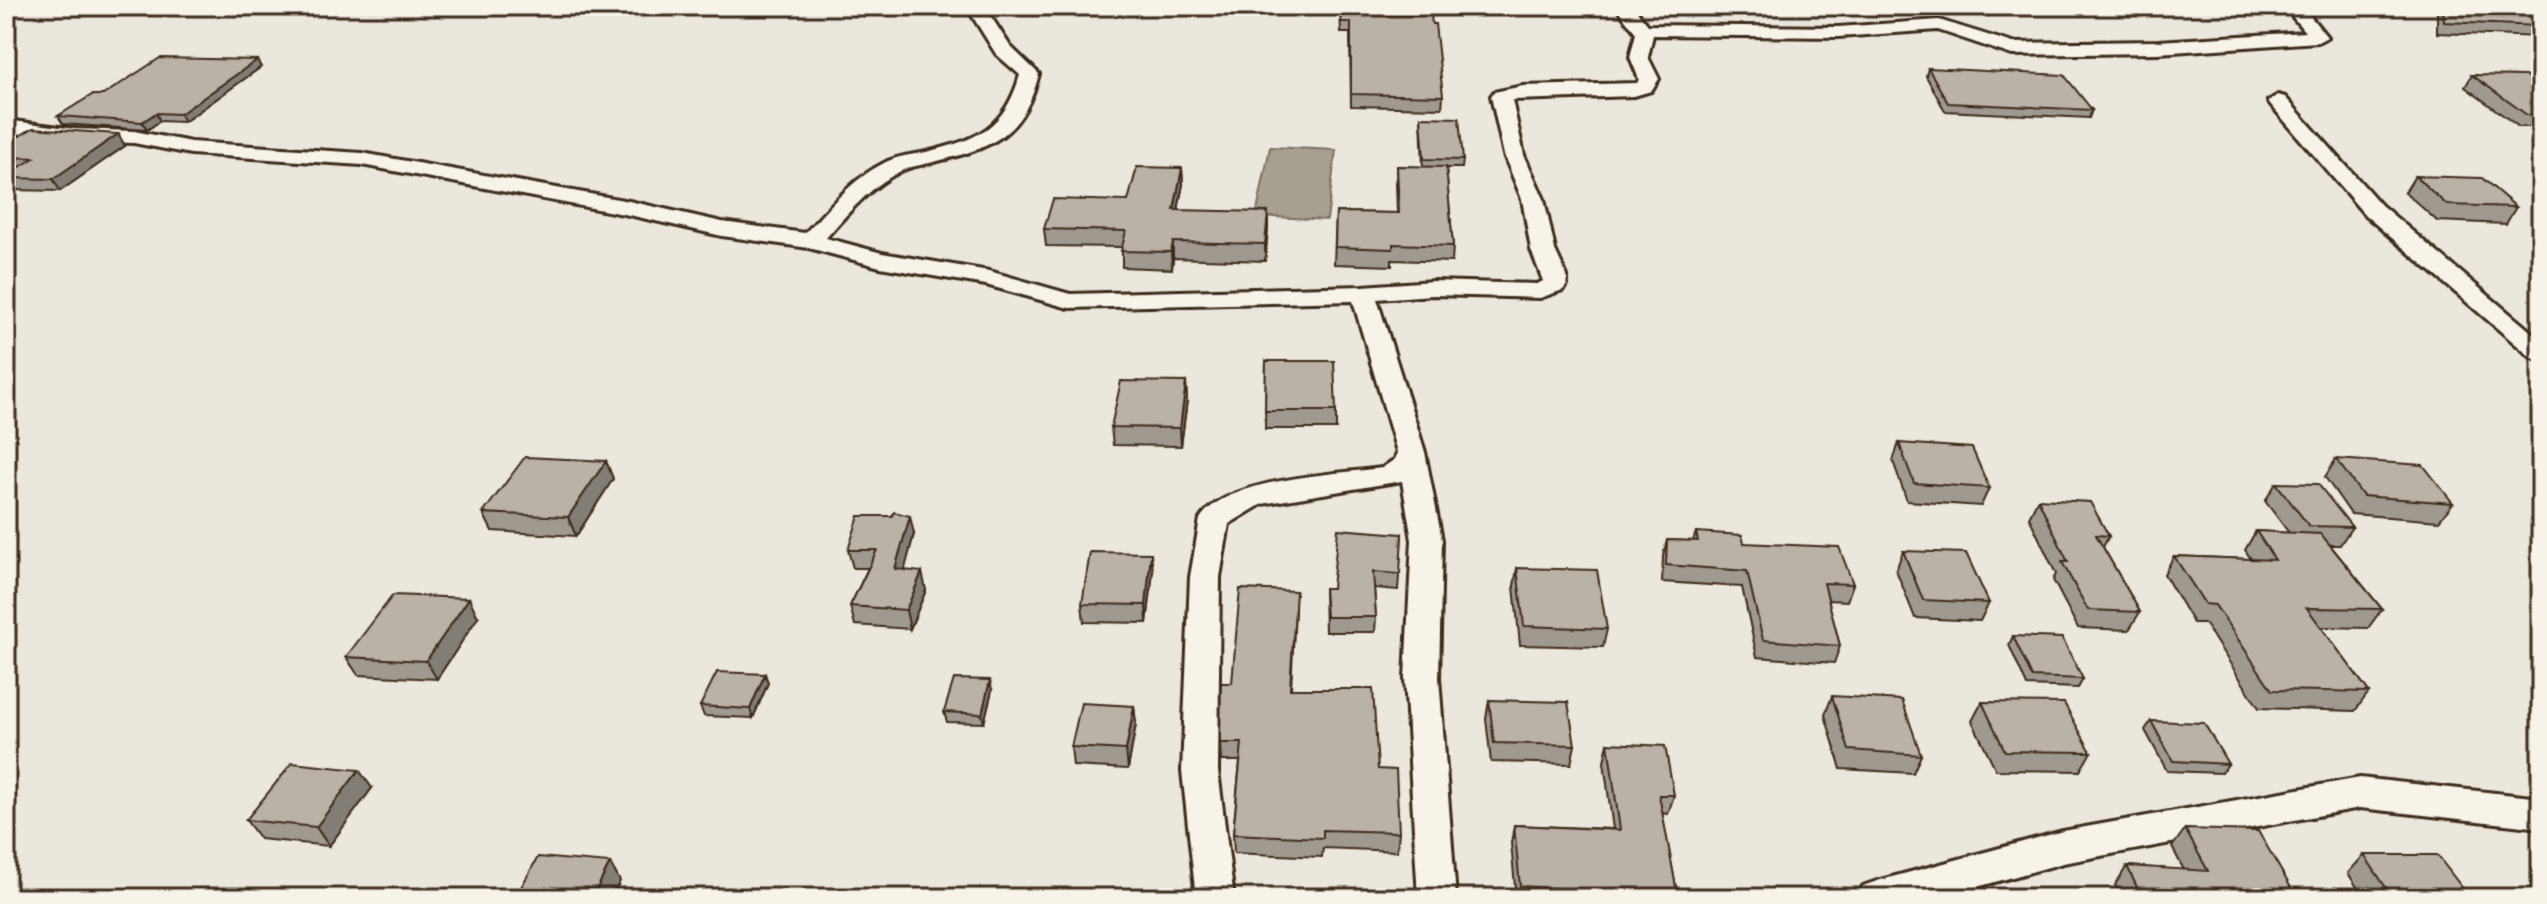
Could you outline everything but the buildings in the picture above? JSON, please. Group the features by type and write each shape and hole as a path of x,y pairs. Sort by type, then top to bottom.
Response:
{"street":[{"path":"811,241 850,198 894,166 964,149 1009,125 1025,99 1030,74 1003,50 975,6"},
{"path":"1624,6 1644,30 1838,32 1939,25 2012,49 2158,47 2318,37 2293,6"},
{"path":"6,126 75,135 134,137 191,148 362,159 629,208 722,229 811,241 880,260 989,278 1069,301 1363,293 1433,288 1540,291 1555,285 1555,276 1543,250 1533,199 1514,155 1501,96 1523,92 1634,90 1644,87 1649,79 1639,57 1644,30"},
{"path":"2278,101 2373,210 2541,353"},
{"path":"1363,293 1411,452 1427,540 1422,678 1437,898"},
{"path":"1215,898 1200,771 1205,577 1215,519 1255,495 1390,476 1408,464 1411,452"},
{"path":"1877,898 2063,847 2360,793 2541,813"}],"shaded area":[{"path":"1270,147 1336,150 1327,220 1256,216"}]}
